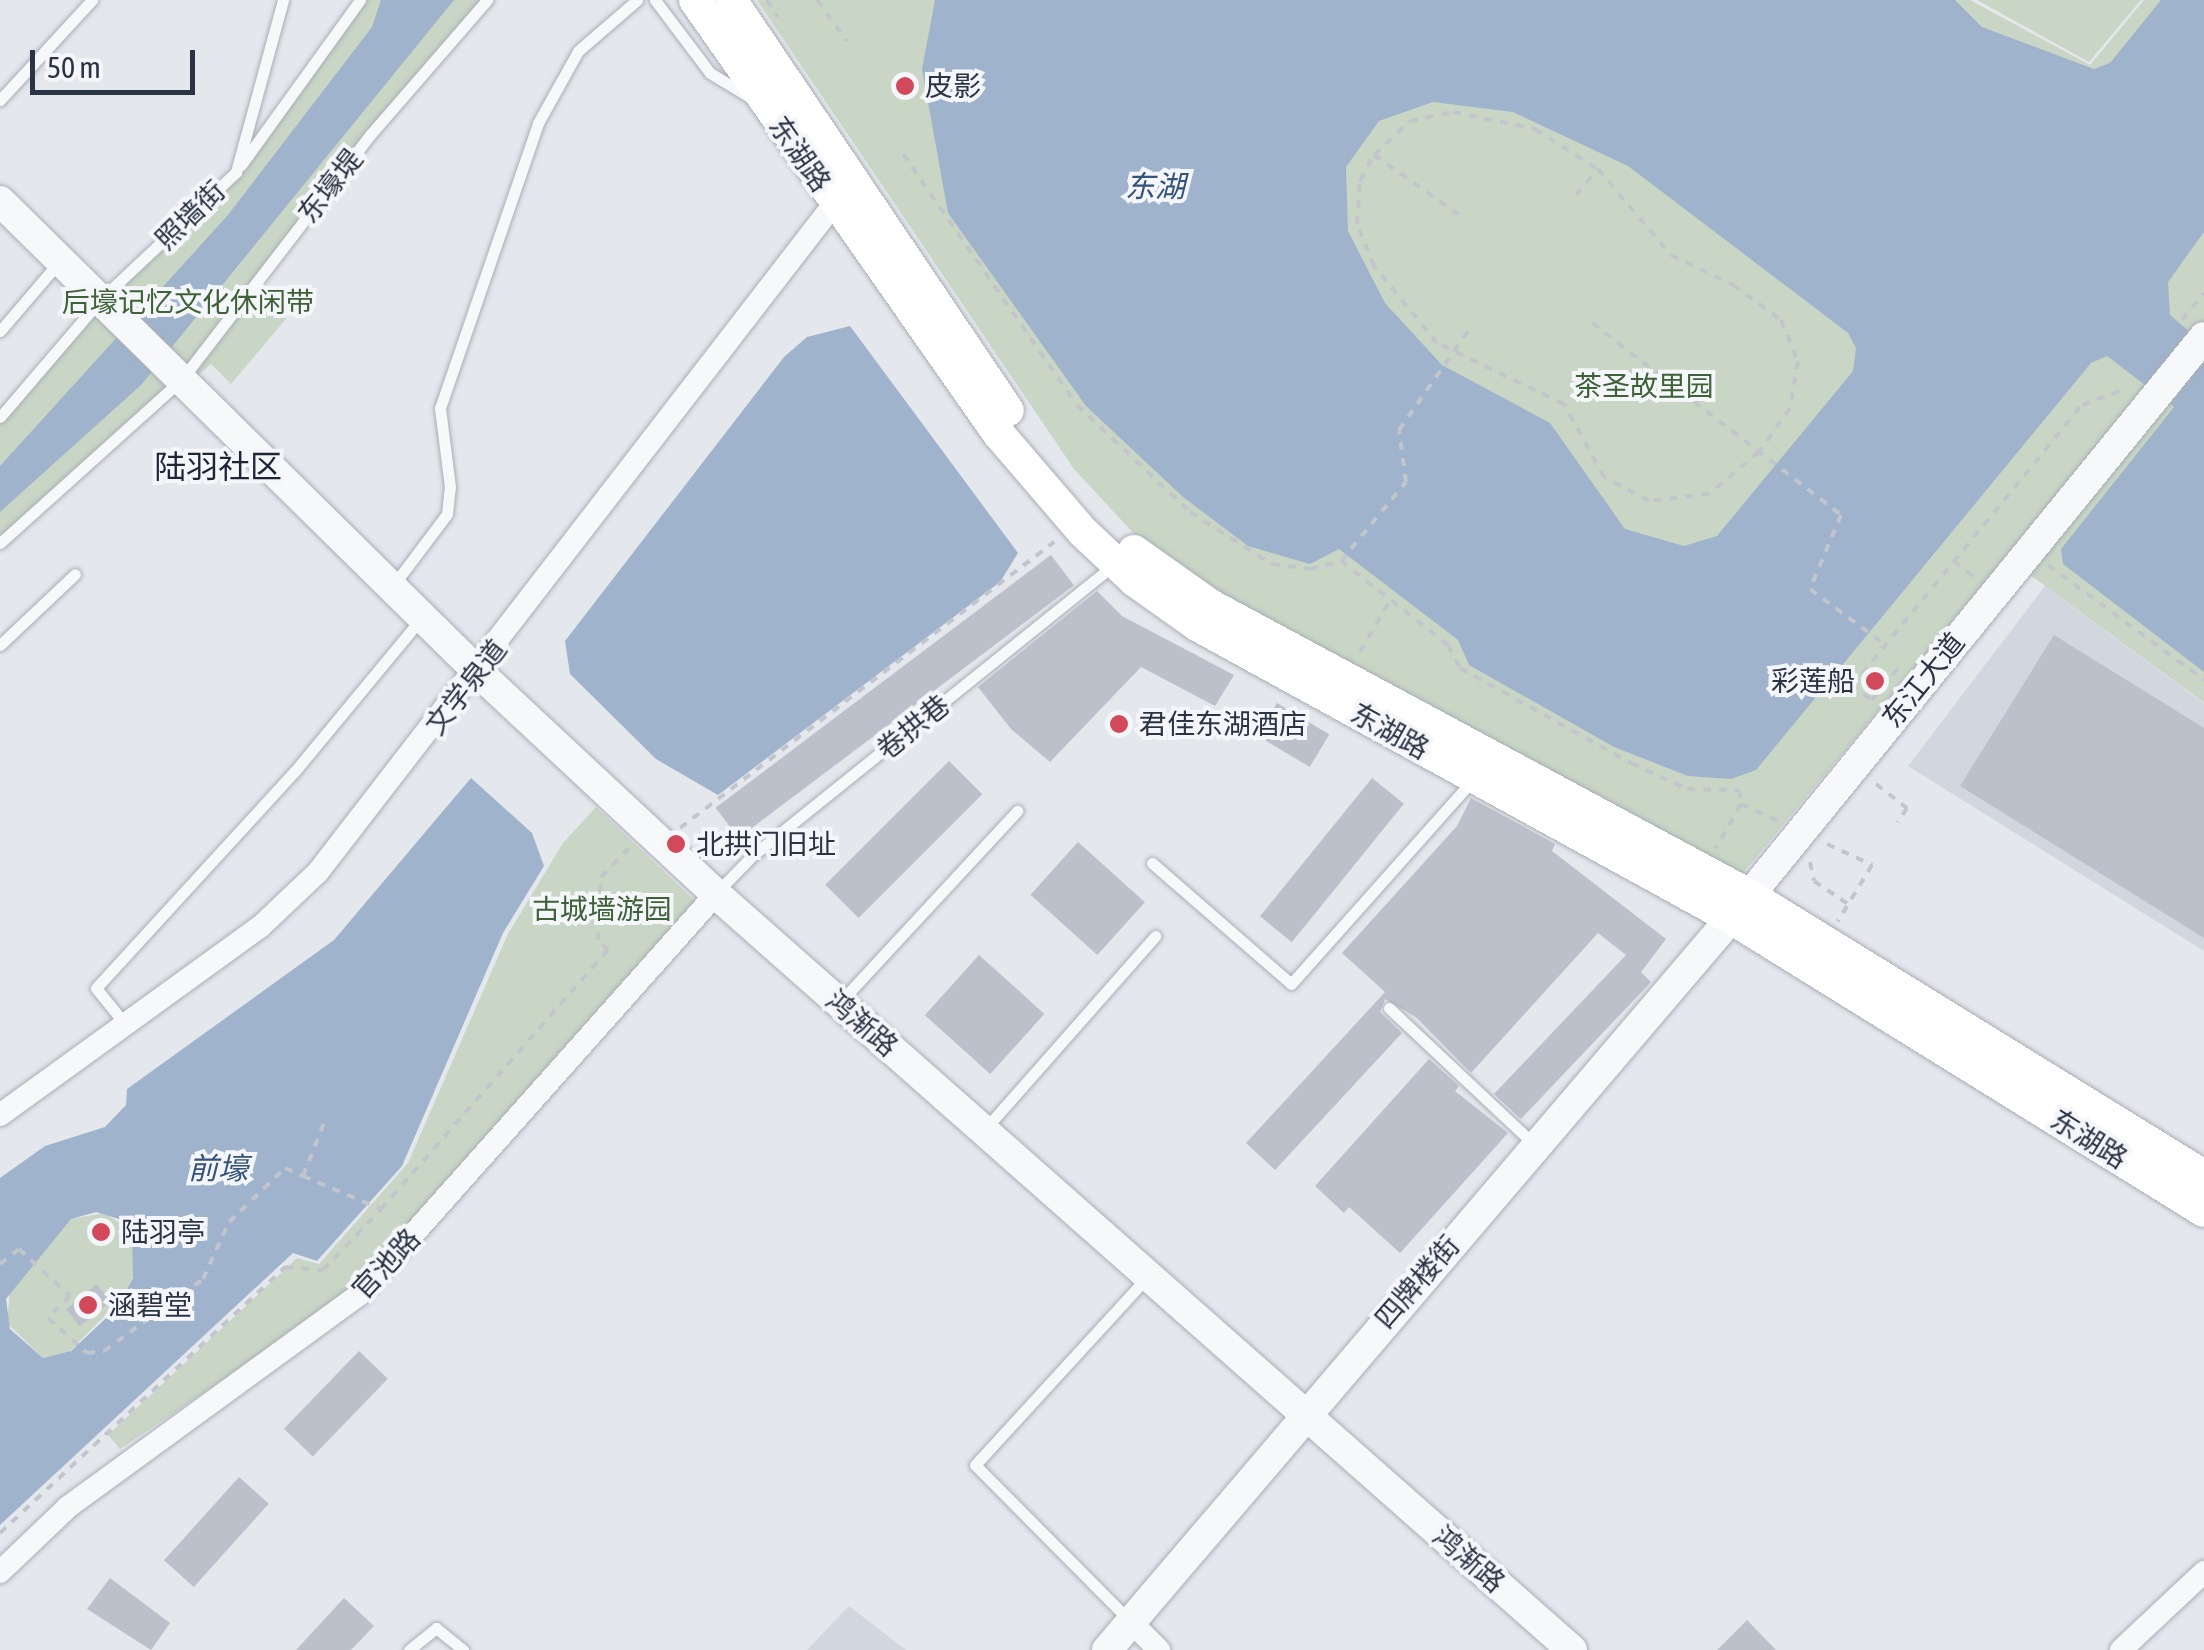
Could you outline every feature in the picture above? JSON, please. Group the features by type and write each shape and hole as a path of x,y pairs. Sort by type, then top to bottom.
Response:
{"main road":[{"path":"695,0 752,59"},
{"path":"730,0 752,59"},
{"name":"东湖路","path":"752,59 767,106 844,192 972,397 1076,525 1115,564 1196,625 1475,778 1740,906 1824,942 2204,1176"},
{"name":"东湖路","path":"752,59 844,192 1008,410 1098,518 1177,585 1703,870 1740,906 2204,1211"}],"street":[{"name":"文学泉道","path":"0,1115 290,902 478,673 844,192"},
{"path":"5,212 109,305"},
{"name":"鸿渐路","path":"109,305 478,673 716,894 1572,1650"},
{"name":"东江大道","path":"1740,906 1816,834 1854,766 2204,337"},
{"name":"官池路","path":"0,1572 82,1496 360,1294 716,894"},
{"name":"四牌楼街","path":"1107,1650 1304,1413 1740,906"},
{"path":"2120,1650 2204,1572"},
{"path":"1131,1622 1159,1650"}],"lane":[{"path":"0,100 92,0"},
{"name":"照墙街","path":"0,416 236,172 283,0"},
{"path":"236,172 360,0"},
{"name":"东壕堤","path":"0,542 179,375 370,135 486,0"},
{"path":"392,587 447,514 450,487 440,408 538,123 578,51 637,0"},
{"path":"655,0 710,73 767,106"},
{"path":"0,331 61,259"},
{"name":"卷拱巷","path":"716,894 753,856 1115,564"},
{"path":"0,645 75,574"},
{"path":"125,1024 96,988 296,771 422,617"},
{"path":"1152,863 1291,984 1475,778"},
{"path":"839,1004 1017,811"},
{"path":"984,1131 1155,936"},
{"path":"1389,1008 1534,1145"},
{"path":"1131,1622 975,1465 1148,1276"},
{"path":"409,1650 436,1628 462,1650"}],"path":[{"path":"817,0 847,41"},
{"path":"1452,112 1536,129 1598,168 1671,255 1734,285 1782,320 1798,361 1790,408 1759,452 1709,494 1649,502 1604,477 1564,404 1451,354 1374,266 1357,224 1360,180 1374,155 1410,120 1452,112"},
{"path":"903,154 1077,405 1119,449 1250,554 1289,568 1341,561 1406,482 1399,430 1468,330"},
{"path":"1374,155 1459,215"},
{"path":"1576,196 1598,168"},
{"path":"2191,308 2204,293"},
{"path":"1592,323 1840,515 1810,588 1886,645"},
{"path":"1894,716 1852,686 2082,405 2127,388"},
{"path":"0,1533 285,1267 323,1270 382,1208 608,950 598,940 601,877 1076,525"},
{"path":"1341,561 1448,646 1460,668 1668,782 1700,791 1739,790 1742,804 1703,870"},
{"path":"2037,569 2051,566 2204,680"},
{"path":"1345,677 1390,600"},
{"path":"1854,766 1907,808 1898,822"},
{"path":"1742,804 1816,834 1872,865 1824,942"},
{"path":"1816,834 1810,861 1814,881 1848,904"},
{"path":"304,1176 324,1122"},
{"path":"0,1264 20,1249 70,1296 48,1318 76,1346 104,1351 203,1279 229,1222 285,1168 382,1208"}],"shaded area":[{"path":"2045,586 2204,704 2204,951 1908,766"},
{"path":"849,1606 906,1650 807,1650"}],"green space":[{"name":"后壕记忆文化休闲带","path":"357,0 490,0 383,125 255,292 286,319 231,384 211,364 0,547 0,408 79,320 235,170"},
{"name":"东湖","path":"757,0 1970,0 2090,65 2144,0 2204,0 2204,703 2006,557 1743,873 1275,631 1138,538 1074,469"},
{"path":"1977,0 2141,0 2089,62"},
{"name":"古城墙游园","path":"596,807 697,903 348,1296 120,1449 108,1435 297,1258 319,1264 408,1163 508,934 563,843"},
{"path":"105,1213 132,1232 135,1270 127,1293 67,1354 43,1358 7,1323 10,1290 70,1219"}],"water":[{"path":"381,0 454,0 141,385 0,512 0,466 228,215 372,27"},
{"name":"东湖","path":"935,0 1955,0 1982,27 2094,69 2110,63 2161,0 2204,0 2204,232 2168,282 2170,315 2204,344 2204,672 2063,564 2061,549 2174,407 2107,356 2091,363 1756,770 1731,779 1688,776 1614,747 1469,665 1458,640 1339,549 1310,564 1248,546 1183,497 1086,406 948,213 922,69","holes":["1433,102 1513,112 1628,166 1848,333 1856,348 1853,371 1717,536 1684,546 1625,529 1550,423 1442,365 1385,303 1348,231 1346,167 1379,121"]},
{"path":"850,326 1018,553 1000,582 718,795 656,759 570,674 565,641 784,357 807,337"},
{"name":"前壕","path":"471,778 532,833 544,866 503,933 402,1166 317,1261 293,1253 0,1525 0,1178 45,1146 105,1127 126,1105 127,1089 334,940","holes":["96,1212 119,1219 132,1232 133,1278 118,1307 71,1351 43,1358 10,1329 6,1299 71,1219"]}],"building":[{"path":"1051,555 1074,585 738,838 716,808"},
{"path":"1097,591 1122,616 1234,675 1215,706 1141,667 1050,762 1011,729 978,687"},
{"path":"2054,635 2204,728 2204,938 1960,786"},
{"path":"1277,703 1329,734 1310,767 1257,736"},
{"path":"949,761 982,794 858,918 825,885"},
{"path":"1372,778 1404,804 1292,942 1260,916"},
{"path":"1471,798 1555,844 1552,851 1666,939 1641,972 1651,982 1521,1119 1494,1094 1626,955 1598,933 1471,1073 1417,1018 1385,999 1380,1012 1402,1033 1275,1170 1246,1143 1385,992 1342,953 1457,826"},
{"path":"1078,842 1145,902 1097,955 1030,895"},
{"path":"979,955 1044,1014 990,1074 925,1015"},
{"path":"1429,1059 1459,1086 1455,1091 1508,1133 1400,1253 1349,1207 1344,1213 1315,1186"},
{"name":"涵碧堂","path":"97,1284 111,1301 80,1326 66,1309"},
{"path":"359,1351 388,1379 313,1456 284,1429"},
{"path":"239,1477 269,1504 194,1587 164,1560"},
{"path":"110,1578 170,1623 151,1650 87,1609"},
{"path":"344,1598 374,1626 351,1650 296,1650"},
{"path":"1747,1620 1776,1650 1717,1650"}],"place":[{"name":"皮影","path":"905,86"},
{"name":"彩莲船","path":"1875,681"},
{"name":"君佳东湖酒店","path":"1119,724"},
{"name":"北拱门旧址","path":"676,844"},
{"name":"陆羽亭","path":"101,1232"},
{"name":"涵碧堂","path":"88,1305"}],"district":[{"name":"陆羽社区","path":"218,467"}],"park label":[{"name":"茶圣故里园","path":"1644,386"}]}
